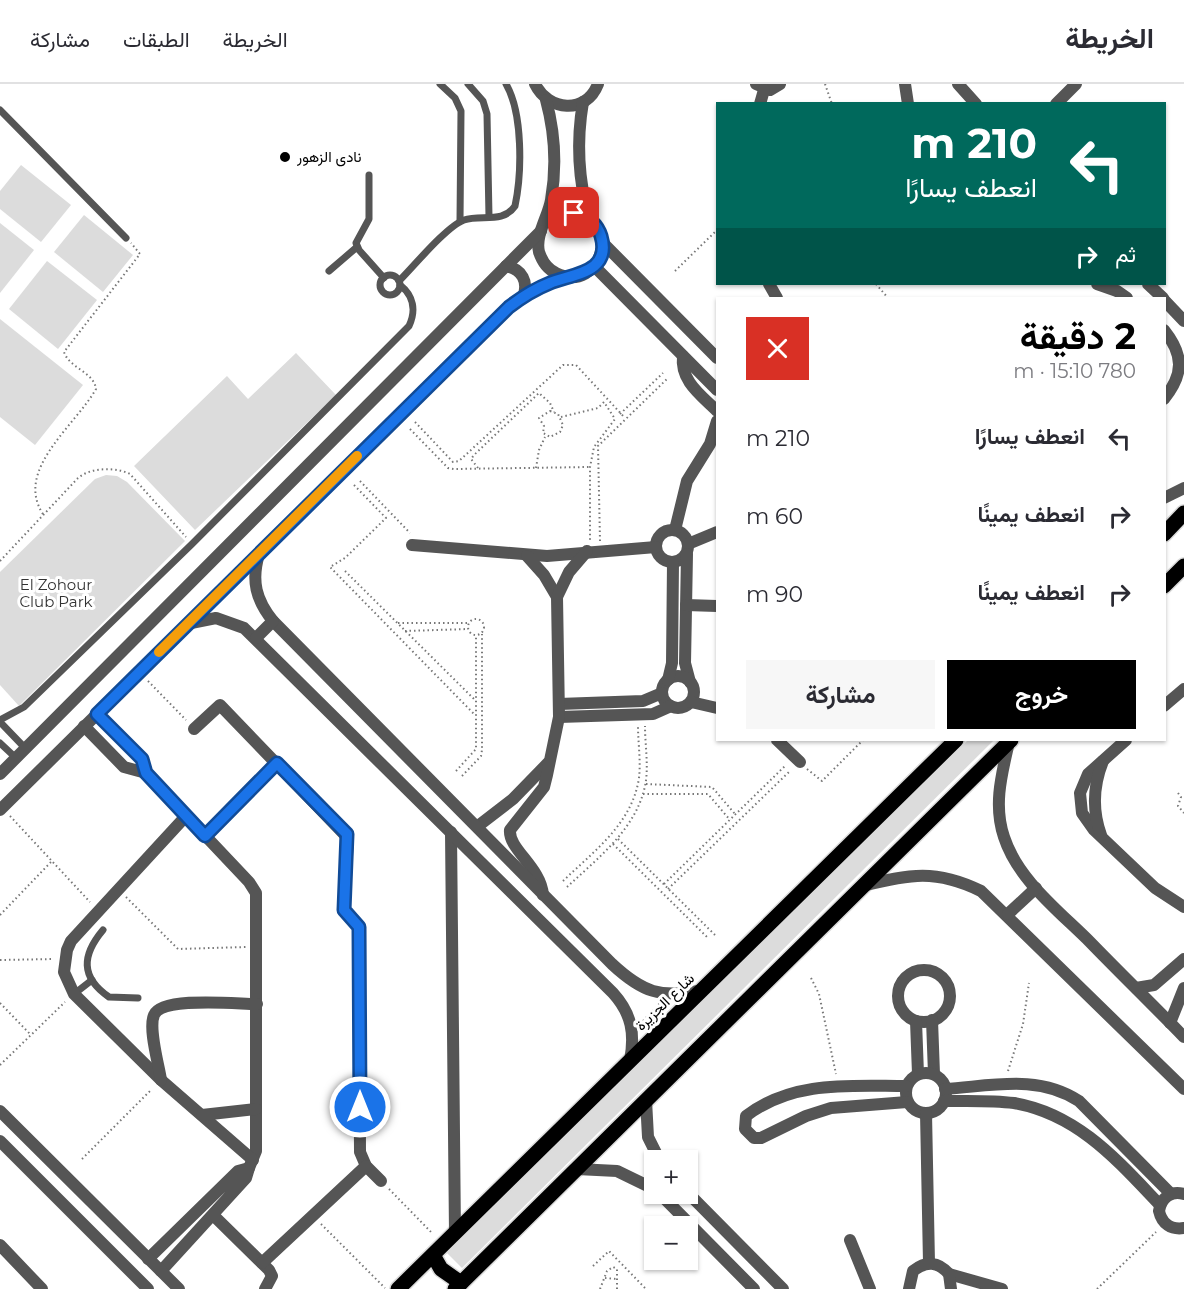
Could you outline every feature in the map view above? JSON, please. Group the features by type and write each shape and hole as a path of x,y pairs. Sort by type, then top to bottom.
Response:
{"main road":[{"path":"1166,532 1184,513"},
{"path":"1166,584 1184,566"},
{"name":"شارع الجزيرة","path":"395,1288 438,1250 955,741"},
{"path":"438,1250 441,1269 461,1287 645,1100 1009,741"},
{"path":"395,1288 411,1286 420,1289"}],"street":[{"path":"535,84 546,100 551,120 555,162 543,227 538,240 540,257 552,271 568,277"},
{"path":"760,87 774,89 780,84"},
{"path":"905,84 908,102"},
{"path":"958,84 974,102"},
{"path":"1058,102 1076,84"},
{"path":"546,100 564,107 583,102 598,86"},
{"path":"583,102 578,149 579,172 588,218"},
{"path":"0,774 543,227 566,213 588,218 595,225 602,242 716,357"},
{"path":"1,809 509,307 523,297 568,277 582,274 594,266 600,255 602,242"},
{"path":"506,266 516,269 523,277 525,287 523,297"},
{"path":"594,266 716,389"},
{"path":"610,283 615,274 627,267"},
{"path":"1100,285 1117,291 1126,297"},
{"path":"1149,285 1161,297"},
{"path":"1166,302 1184,321"},
{"path":"1166,333 1181,353 1182,369 1175,385 1166,396"},
{"path":"683,356 684,372 690,384 716,410"},
{"path":"675,530 687,481 702,458 716,423"},
{"path":"702,458 716,450"},
{"path":"1166,497 1184,488"},
{"path":"673,562 662,558 656,548 659,537 675,530"},
{"path":"675,530 684,535 688,549 685,663 694,692 691,702"},
{"path":"559,710 643,701 663,693 672,663 673,562 688,549 716,533"},
{"path":"417,545 527,556 656,548"},
{"path":"543,895 537,873 510,835 512,826 544,787 559,710 557,597 568,572 592,551"},
{"path":"260,552 254,570 255,589 261,607 612,964 630,981 653,992 669,994 703,990"},
{"path":"527,556 544,575 557,597"},
{"path":"686,605 716,606"},
{"path":"187,624 216,618 238,625 256,638 624,1005 632,1031 630,1061"},
{"path":"256,638 273,621"},
{"path":"668,680 677,676 690,682"},
{"path":"1166,704 1184,688"},
{"path":"663,693 671,706"},
{"path":"559,710 641,715 653,714 671,706 681,707 691,702 716,708"},
{"path":"194,729 220,705 348,838 344,910 359,927 360,1152 366,1166 381,1181"},
{"path":"97,714 142,759 146,773 253,887 258,900 256,1150 248,1175 161,1271"},
{"path":"84,726 124,767 146,773"},
{"path":"778,741 797,759"},
{"path":"1010,741 1000,783 999,810 1003,836 1014,860 1036,888 1184,1037"},
{"path":"1125,741 1103,761 1096,782 1094,804 1102,836 1163,895 1184,907"},
{"path":"205,836 277,763"},
{"path":"478,826 513,799 548,763"},
{"path":"186,816 71,941 64,972 74,994 251,1164"},
{"path":"451,832 455,1233"},
{"path":"861,886 903,876 930,874 957,879 981,891 1008,914 1184,1089"},
{"path":"1008,914 1036,888"},
{"path":"1136,988 1154,985 1184,959"},
{"path":"598,978 612,964"},
{"path":"924,970 943,978 948,987 947,1007 932,1020 916,1020 907,1016 901,1007 898,997 905,978 913,972 924,970"},
{"path":"1170,973 1184,987 1170,1023"},
{"path":"161,1080 152,1021 157,1010 171,1003 257,1004"},
{"path":"916,1020 918,1074"},
{"path":"932,1020 934,1074 945,1095"},
{"path":"908,1102 831,1108 793,1121 761,1138 754,1138 745,1129 746,1116 771,1102 808,1088 839,1085 906,1086 918,1074 934,1074"},
{"path":"945,1095 1003,1085 1032,1083 1065,1092 1079,1101 1171,1194"},
{"path":"906,1086 908,1102 919,1112 926,1113 940,1107 945,1095"},
{"path":"945,1095 1013,1103 1030,1107 1066,1122 1099,1142 1160,1205 1161,1218 1165,1224 1176,1229 1184,1229"},
{"path":"645,1100 648,1137 654,1150"},
{"path":"202,1115 256,1109"},
{"path":"0,1111 179,1289"},
{"path":"926,1113 929,1263"},
{"path":"0,1141 148,1289"},
{"path":"148,1259 238,1171 251,1164"},
{"path":"262,1263 366,1166"},
{"path":"577,1169 617,1171 644,1184"},
{"path":"1160,1205 1171,1194 1184,1194"},
{"path":"698,1203 783,1289"},
{"path":"671,1204 754,1289"},
{"path":"213,1215 262,1263 272,1276 265,1289"},
{"path":"850,1240 870,1289"},
{"path":"0,1245 42,1289"},
{"path":"899,1289 909,1285 913,1271 929,1263 944,1268 949,1274 951,1289"},
{"path":"949,1274 1002,1289"}],"lane":[{"path":"440,84 455,98 461,111 460,221"},
{"path":"468,84 483,101 487,114 489,217"},
{"path":"384,278 381,288 388,295 395,294 400,283 460,221 505,216 511,212 517,199 519,123 515,103 506,84"},
{"path":"0,110 126,238"},
{"path":"369,176 369,219 356,238 357,247 384,278"},
{"path":"329,271 357,247"},
{"path":"26,748 0,721 24,707 192,544 409,326 413,303 408,293 394,276 384,278"},
{"path":"0,742 16,758"},
{"path":"103,930 90,945 87,957 92,980 109,997 138,998"},
{"path":"74,994 92,980"}],"path":[{"path":"825,84 831,102"},
{"path":"675,271 716,231"},
{"path":"43,514 35,497 38,469 96,389 93,381 68,360 64,352 140,254 126,238"},
{"path":"877,285 887,297"},
{"path":"415,422 453,462 459,462 563,365 571,363 576,364 625,418"},
{"path":"620,414 663,373"},
{"path":"592,551 598,446 668,378"},
{"path":"481,469 475,466 471,459 474,455 538,393 543,394 554,412 561,417 563,424 560,432 554,436 546,436"},
{"path":"561,417 597,408 604,402 614,413 615,419 594,447 590,467 592,551"},
{"path":"546,436 539,418 546,412 554,412"},
{"path":"410,429 448,468 590,467"},
{"path":"536,468 539,450 546,436"},
{"path":"0,561 84,473 100,470 124,471 130,474 192,544"},
{"path":"360,480 417,545"},
{"path":"354,485 386,518"},
{"path":"391,513 345,558 330,567 474,714"},
{"path":"345,571 474,699"},
{"path":"387,626 394,619"},
{"path":"398,623 469,622 475,619 482,621 484,627 482,634 482,750 481,756 462,776"},
{"path":"468,629 469,622"},
{"path":"405,631 468,629 476,636"},
{"path":"476,636 482,634"},
{"path":"456,771 476,749 474,699 476,636"},
{"path":"415,653 421,646"},
{"path":"139,672 194,729"},
{"path":"462,702 470,695"},
{"path":"567,887 618,839 636,812 645,784 641,715"},
{"path":"563,881 618,828 632,804 639,775 641,715"},
{"path":"797,759 822,781 862,741"},
{"path":"476,749 482,750"},
{"path":"663,884 735,814 797,759"},
{"path":"668,889 797,759"},
{"path":"645,784 712,787 735,814"},
{"path":"1178,793 1181,797 1178,806 1184,813"},
{"path":"643,794 708,794 730,820"},
{"path":"1,809 98,910"},
{"path":"618,839 715,935"},
{"path":"613,844 709,939"},
{"path":"0,915 51,862"},
{"path":"118,889 178,949 257,947"},
{"path":"0,960 66,959"},
{"path":"811,978 819,994 839,1085"},
{"path":"1003,1085 1023,1024 1029,983"},
{"path":"0,1065 74,994"},
{"path":"632,1031 669,994"},
{"path":"0,1003 31,1035"},
{"path":"82,1159 161,1080"},
{"path":"381,1181 438,1250"},
{"path":"313,1215 395,1288"},
{"path":"1097,1289 1165,1224"},
{"path":"592,1266 609,1251 646,1289"},
{"path":"600,1289 604,1278 613,1267 617,1269 617,1289"},
{"path":"604,1278 617,1279"}],"green space":[{"path":"21,165 71,205 41,242 0,209 0,191"},
{"path":"84,215 133,255 103,292 54,252"},
{"path":"0,223 34,250 0,293"},
{"path":"47,261 97,300 58,349 9,309"},
{"path":"0,319 83,385 35,445 0,417"},
{"path":"296,353 336,395 195,530 134,466 227,376 248,399"},
{"name":"El Zohour Club Park","path":"106,475 117,476 127,482 185,541 19,706 0,685 0,572 95,479"},
{"path":"967,741 993,741 462,1268 446,1252"}],"slow traffic":[{"path":"159,652 357,456"}],"place":[{"name":"نادى الزهور","path":"285,157"}],"route":[{"path":"360,1107 359,927 358,923 344,910 347,834 277,763 205,836 146,773 142,759 97,714 509,307 537,289 552,282 582,274 594,266 602,249 600,233 588,218 574,213"}]}
